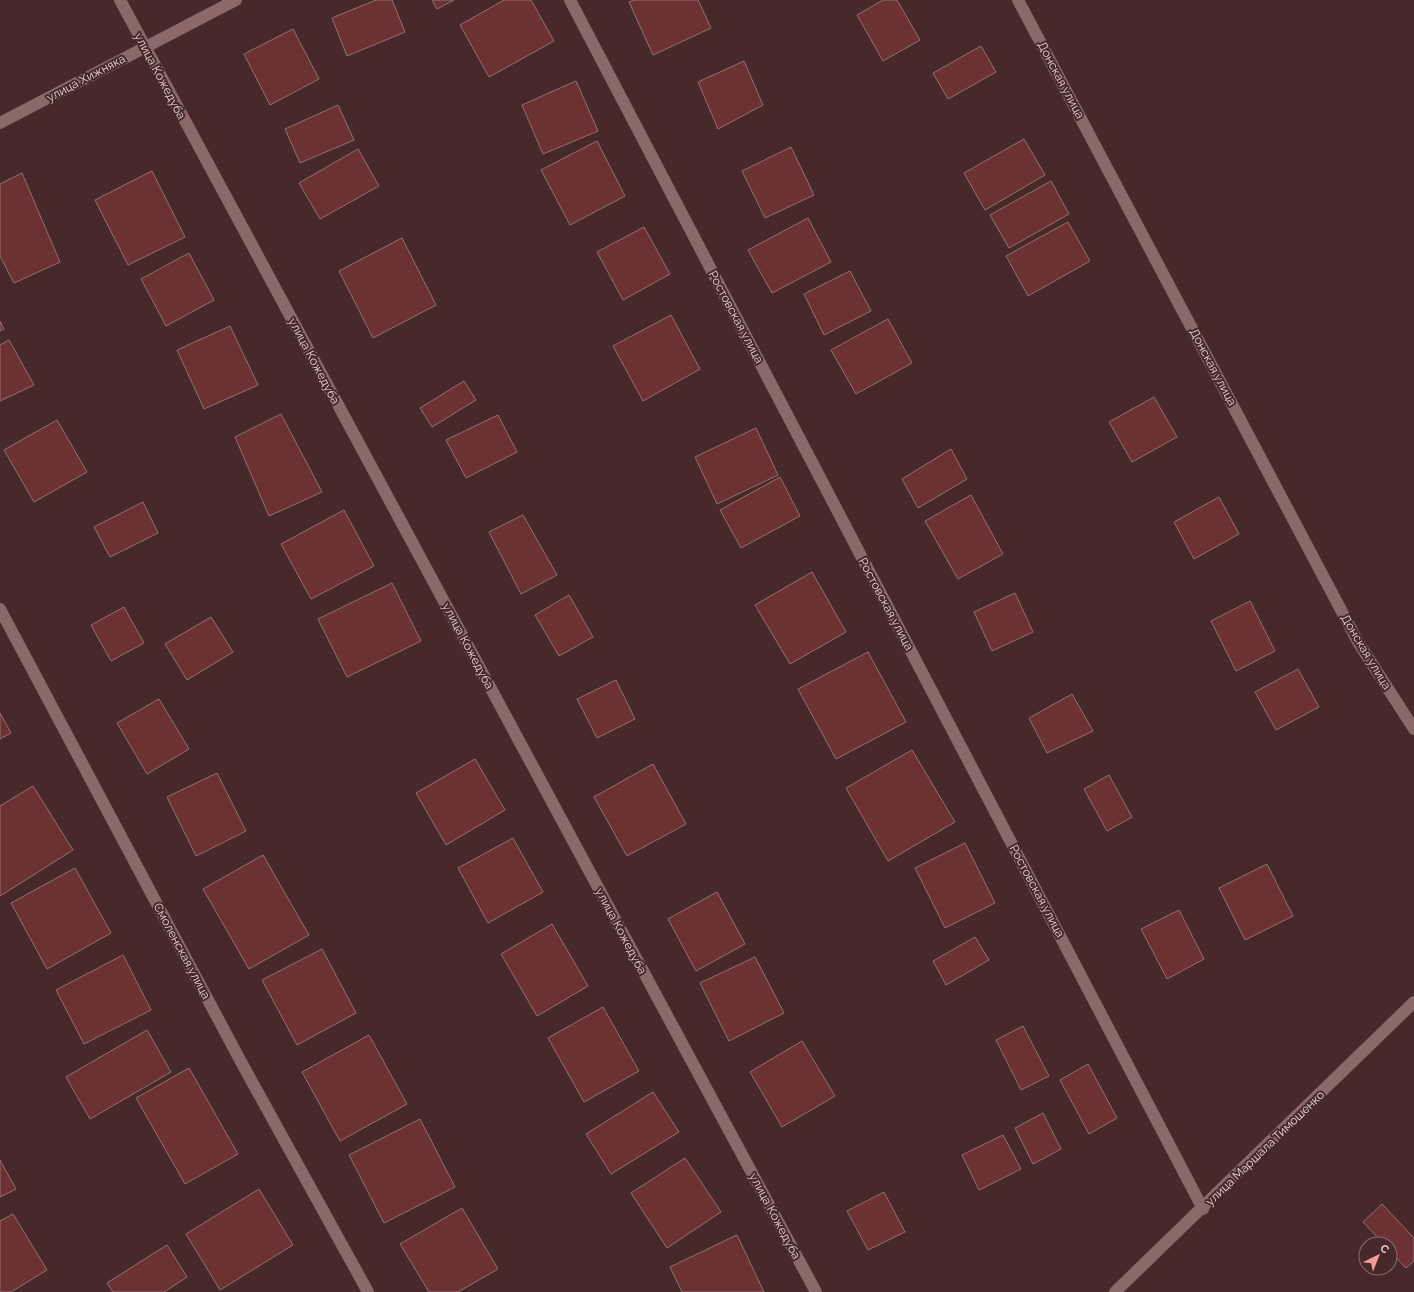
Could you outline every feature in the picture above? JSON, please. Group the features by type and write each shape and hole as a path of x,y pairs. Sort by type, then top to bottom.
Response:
{"street":[{"name":"улица Кожедуба","path":"120,0 816,1292"},
{"name":"улица Хижняка","path":"0,123 236,0"},
{"name":"Ростовская улица","path":"570,0 1202,1209"},
{"name":"Донская улица","path":"1018,0 1358,642 1414,729"},
{"name":"Смоленская улица","path":"0,609 236,1053 368,1292"},
{"name":"улица Маршала Тимошенко","path":"1115,1292 1414,1002"}],"building":[{"path":"376,0 392,0 405,32 347,56 332,18"},
{"path":"432,0 454,0 437,9"},
{"path":"504,0 531,0 554,41 489,77 460,25"},
{"path":"634,0 698,0 711,28 653,55 629,2"},
{"path":"883,0 897,0 920,40 883,61 857,15"},
{"path":"293,29 319,79 270,105 244,54"},
{"path":"981,46 996,72 948,99 933,73"},
{"path":"744,61 763,105 718,129 698,82"},
{"path":"576,81 598,131 543,154 522,105"},
{"path":"338,105 354,140 300,163 285,129"},
{"path":"1024,139 1045,175 985,210 964,173"},
{"path":"597,141 625,196 570,225 541,170"},
{"path":"791,147 814,195 765,218 742,171"},
{"path":"358,149 379,186 320,219 299,183"},
{"path":"152,171 185,237 128,265 95,200"},
{"path":"22,173 60,262 14,283 0,256 0,184"},
{"path":"1051,181 1069,214 1009,248 990,215"},
{"path":"808,218 831,262 772,293 748,250"},
{"path":"1068,222 1090,261 1028,296 1006,256"},
{"path":"644,227 670,274 623,300 597,252"},
{"path":"402,238 436,305 373,338 339,271"},
{"path":"189,253 214,300 166,326 141,279"},
{"path":"850,271 871,311 824,335 804,294"},
{"path":"671,315 700,369 643,401 613,346"},
{"path":"888,319 912,363 856,394 831,350"},
{"path":"0,321 4,329 0,331"},
{"path":"230,326 258,385 204,409 177,350"},
{"path":"9,340 34,385 0,401 0,345"},
{"path":"464,381 476,400 432,427 420,408"},
{"path":"1154,397 1177,437 1132,462 1109,422"},
{"path":"281,414 322,492 269,516 235,437"},
{"path":"498,415 517,452 466,478 446,440"},
{"path":"57,420 87,472 34,502 4,450"},
{"path":"756,428 778,475 717,504 695,457"},
{"path":"951,449 967,479 918,508 902,479"},
{"path":"780,477 800,516 741,548 720,510"},
{"path":"971,495 1003,554 958,579 925,521"},
{"path":"1219,497 1239,534 1194,559 1174,522"},
{"path":"143,502 158,533 110,557 94,527"},
{"path":"344,510 374,566 311,599 281,544"},
{"path":"523,515 557,575 521,594 489,532"},
{"path":"812,572 846,632 790,664 755,605"},
{"path":"392,583 421,641 347,677 318,619"},
{"path":"1015,593 1033,632 992,651 974,612"},
{"path":"569,595 593,637 559,656 535,615"},
{"path":"1250,601 1275,651 1236,671 1211,621"},
{"path":"124,607 144,643 111,661 91,625"},
{"path":"211,617 233,652 187,680 165,644"},
{"path":"868,652 906,722 836,759 798,689"},
{"path":"1298,669 1319,707 1276,730 1255,692"},
{"path":"616,680 635,719 597,738 577,699"},
{"path":"1072,694 1093,731 1047,753 1029,718"},
{"path":"159,699 189,749 147,774 117,723"},
{"path":"0,713 11,733 0,739"},
{"path":"912,750 955,822 888,861 846,788"},
{"path":"475,759 505,810 446,845 416,793"},
{"path":"653,764 686,824 627,856 594,797"},
{"path":"217,773 246,831 196,856 167,797"},
{"path":"1109,775 1132,817 1107,831 1084,789"},
{"path":"33,786 73,850 0,896 0,806"},
{"path":"513,838 543,892 488,923 458,868"},
{"path":"965,843 995,903 945,928 915,868"},
{"path":"263,855 309,935 249,969 203,889"},
{"path":"1267,864 1293,916 1245,940 1219,888"},
{"path":"75,868 111,933 47,969 11,903"},
{"path":"717,892 745,944 696,971 668,919"},
{"path":"1179,910 1204,959 1167,979 1141,929"},
{"path":"552,924 588,986 537,1016 501,954"},
{"path":"975,937 989,960 946,985 933,961"},
{"path":"322,949 356,1013 297,1045 262,980"},
{"path":"123,955 151,1010 84,1044 56,990"},
{"path":"755,957 784,1013 729,1041 700,983"},
{"path":"603,1007 639,1071 584,1102 548,1038"},
{"path":"1023,1026 1049,1076 1021,1090 996,1040"},
{"path":"147,1030 171,1072 90,1119 66,1077"},
{"path":"369,1035 407,1104 340,1141 302,1072"},
{"path":"802,1041 835,1096 782,1127 750,1072"},
{"path":"1088,1064 1117,1118 1089,1134 1060,1080"},
{"path":"189,1068 238,1154 185,1184 136,1098"},
{"path":"653,1092 679,1132 611,1174 586,1134"},
{"path":"1043,1113 1061,1149 1033,1164 1015,1128"},
{"path":"420,1119 455,1187 384,1223 349,1155"},
{"path":"1003,1135 1021,1169 979,1190 962,1155"},
{"path":"685,1158 721,1212 667,1248 631,1193"},
{"path":"0,1160 16,1189 0,1197"},
{"path":"259,1189 293,1245 220,1290 186,1234"},
{"path":"884,1192 905,1232 868,1250 847,1211"},
{"path":"1382,1204 1414,1238 1414,1261 1406,1268 1398,1260 1398,1236 1376,1236 1363,1222"},
{"path":"462,1208 498,1269 458,1292 429,1292 400,1244"},
{"path":"13,1214 47,1270 11,1292 0,1292 0,1221"},
{"path":"737,1235 764,1292 682,1292 670,1267"},
{"path":"167,1245 187,1277 164,1292 113,1292 107,1283"}]}
